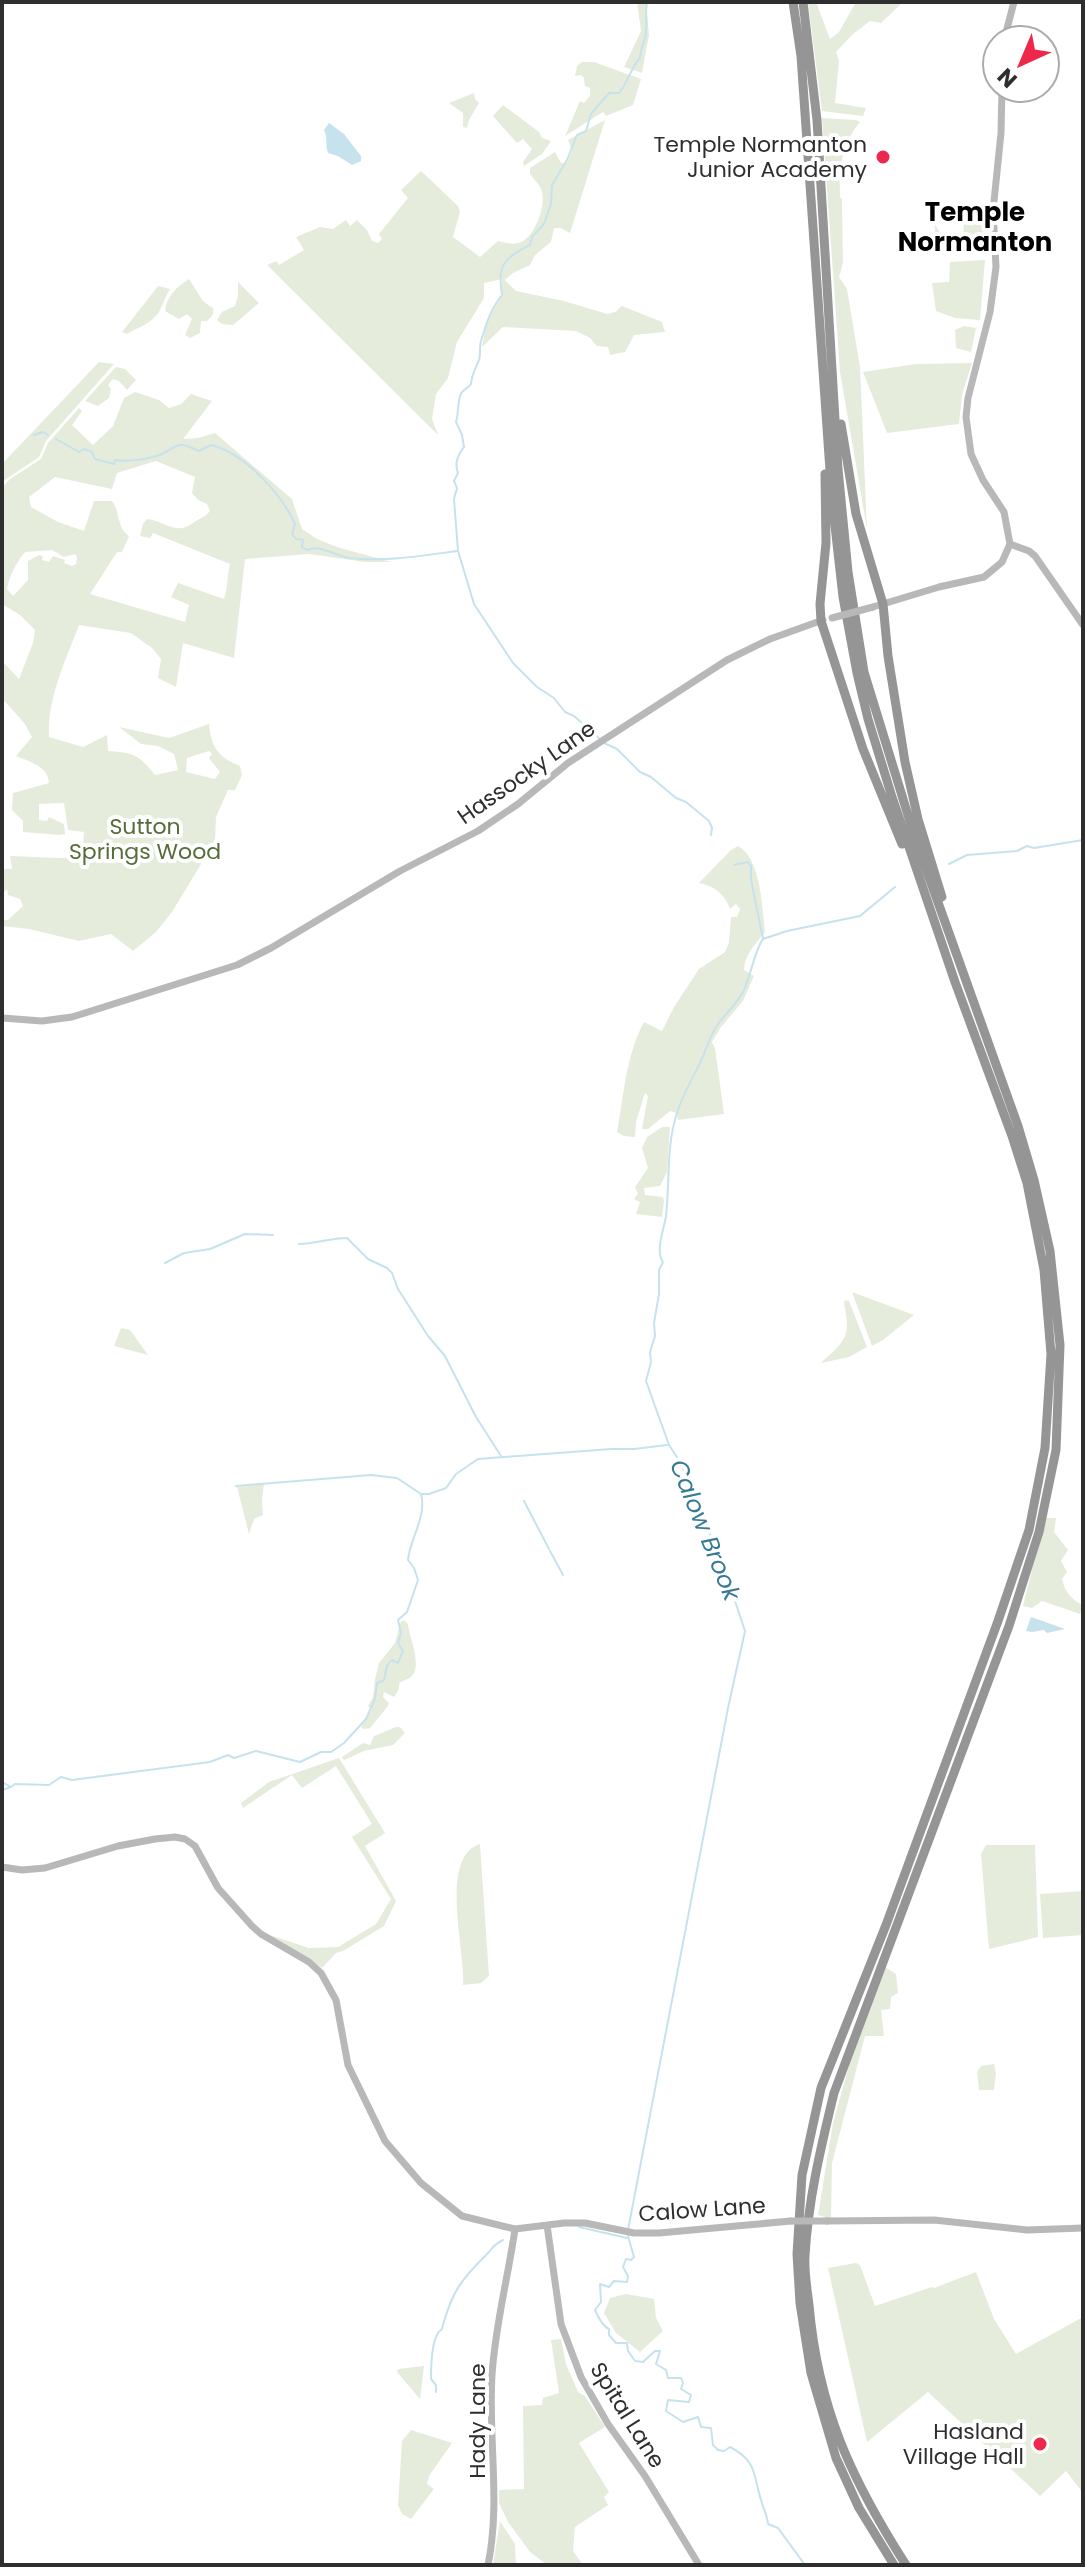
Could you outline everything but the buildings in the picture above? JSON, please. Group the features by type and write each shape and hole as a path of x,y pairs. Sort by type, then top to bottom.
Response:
{"highway":[{"path":"793,2 801,56 817,120 848,572 864,672 893,773 1018,1126 1034,1180 1047,1236 1060,1345 1056,1450 1039,1532 1009,1626 834,2093 814,2174 804,2258 812,2343 821,2387 845,2456 871,2510 906,2565"},
{"path":"803,2 810,98 806,119 838,565 857,673 887,781 1027,1183 1044,1270 1051,1354 1045,1448 1029,1530 886,1925 821,2088 800,2188 800,2303 811,2373 836,2458 859,2508 894,2565"},
{"path":"833,378 856,514 888,656 905,762 918,819 955,936 957,954"},
{"path":"826,395 823,429 826,543 821,621 863,749 931,909"}],"street":[{"path":"1008,24 1014,2"},
{"path":"1002,104 993,211 996,267 990,312 968,398 966,417 971,454 983,480 1004,512 1010,544 1029,551 1042,564 1083,625"},
{"name":"Hassocky Lane","path":"2,1018 42,1021 72,1017 237,965 400,871 478,831 518,804 568,763 727,660 770,639 821,621 984,577 1002,562 1010,544"},
{"name":"Calow Lane","path":"2,1867 22,1870 68,1862 118,1846 155,1839 175,1837 195,1846 218,1888 252,1926 321,1973 331,1989 340,2017 348,2065 378,2128 394,2153 421,2183 462,2216 515,2229 585,2223 634,2233 791,2221 934,2220 1027,2230 1083,2228"},
{"name":"Spital Lane","path":"547,2225 561,2324 581,2377 699,2565"},
{"name":"Hady Lane","path":"488,2565 495,2518 494,2355 515,2229"}],"green space":[{"path":"637,2 646,2 649,35 642,73 624,67 641,31"},
{"path":"808,2 816,2 830,39 839,32 856,2 903,2 881,23 870,21 836,52 839,61 835,103 866,108 863,116 822,111"},
{"path":"582,62 594,62 641,79 633,105 606,116 603,112 565,136 580,101 584,103 590,96 590,88 585,86 584,78 575,76 577,66"},
{"path":"474,93 479,103 467,128 463,127 463,113 449,103"},
{"path":"503,105 539,132 542,138 551,141 542,154 524,166 523,162 532,149 523,139 517,143 493,116"},
{"path":"822,118 860,122 845,148 841,167 843,263 839,277 847,289 860,367 867,529 840,372"},
{"path":"605,120 570,233 554,228 551,242 535,255 530,265 505,280 516,291 607,314 622,306 662,322 665,332 634,335 625,352 610,355 608,347 597,346 590,338 576,331 503,327 482,347 487,320 501,298 502,279 484,283 484,298 457,342 448,378 436,394 432,419 438,435 267,265 276,261 279,265 304,250 296,237 320,227 333,229 346,220 350,226 357,220 372,241 378,243 382,239 379,234 408,198 401,190 421,171 458,206 460,212 453,237 480,257 498,241 520,243 536,225 543,202 541,189 530,174 530,168 555,152 561,163 567,163 572,151 568,140"},
{"path":"964,212 984,212 985,219 989,219 992,249 989,252 963,254"},
{"path":"935,224 950,253 940,255 934,252"},
{"path":"985,260 980,320 955,318 936,311 932,283 949,282 950,262"},
{"path":"189,279 203,301 214,309 207,321 201,321 200,333 190,338 185,335 192,319 187,314 179,319 165,311 173,292"},
{"path":"238,282 259,303 233,325 222,324 217,320 222,312 235,306"},
{"path":"158,286 170,289 159,312 144,325 127,334 122,332"},
{"path":"964,326 976,328 971,352 956,348 955,330"},
{"path":"99,362 114,364 46,441 39,457 2,482 2,464"},
{"path":"972,363 962,395 959,424 887,433 863,372 916,364"},
{"path":"116,367 125,369 136,380 127,390 113,379 108,385 111,389 109,398 98,406 85,401"},
{"name":"Sutton Springs Wood","path":"135,392 159,400 169,408 181,404 191,394 212,401 183,439 215,433 292,499 302,529 337,547 391,562 365,562 309,554 245,559 234,658 183,643 176,687 158,678 161,659 152,648 131,633 79,625 54,694 49,737 83,747 107,735 108,751 135,756 155,775 178,770 174,754 158,746 141,744 119,727 169,738 209,724 217,750 240,766 242,775 235,790 228,790 216,817 215,841 172,912 156,932 133,951 111,934 79,941 2,926 2,920 8,920 23,906 20,899 8,895 7,889 2,894 2,873 5,869 12,869 10,856 82,857 84,832 68,830 64,803 39,804 39,820 47,821 49,817 64,824 65,834 60,835 23,832 23,821 12,810 13,793 49,783 42,769 16,756 32,737 2,698 2,666 5,664 19,679 35,630 20,615 2,604 2,488 10,479 41,459 48,443 79,408 82,411 72,425 93,445 113,426 124,398","holes":["156,461 195,477 192,493 207,504 210,511 181,528 147,519 140,536 150,538 153,533 230,564 224,599 178,583 171,597 189,605 185,622 90,594 117,552 122,552 129,536 122,528 112,501 94,501 84,531 58,522 31,507 29,497 55,477 112,489 117,473","52,550 64,557 75,554 76,564 72,566 53,556 49,562 39,555 28,561 28,580 13,596 7,589 8,584 25,552","209,751 212,754 209,758 220,772 215,779 186,772 187,758"]},
{"path":"738,846 746,852 756,872 765,932 746,959 744,970 754,976 743,1001 712,1042 724,1114 678,1120 677,1113 670,1111 648,1129 642,1129 648,1096 645,1093 635,1137 624,1136 617,1132 624,1090 633,1048 644,1022 662,1031 699,969 725,952 729,943 731,917 737,917 740,909 736,904 730,909 718,892 699,883"},
{"path":"662,1127 670,1127 667,1172 660,1186 644,1188 645,1195 663,1197 662,1217 636,1214 640,1202 634,1199 638,1194 635,1187 648,1168 642,1148 647,1137"},
{"path":"852,1292 914,1315 872,1346"},
{"path":"845,1300 849,1301 867,1347 849,1357 821,1363 844,1337 847,1323"},
{"path":"121,1328 130,1330 148,1355 114,1346"},
{"path":"264,1484 263,1515 254,1519 249,1534 237,1487"},
{"path":"1045,1518 1056,1518 1054,1532 1068,1550 1061,1561 1067,1572 1062,1579 1069,1595 1083,1606 1080,1614 1042,1601 1032,1608 1023,1606"},
{"path":"401,1621 408,1624 416,1659 414,1672 399,1684 394,1697 384,1692 388,1706 370,1728 364,1729 361,1727 372,1709 368,1706 373,1697 379,1663 395,1643"},
{"path":"396,1727 405,1733 393,1745 364,1751 344,1760 342,1757 363,1743 370,1745 374,1736"},
{"path":"339,1758 385,1833 365,1846 396,1901 384,1926 336,1953 322,1968 270,1935 309,1948 338,1947 376,1924 391,1899 352,1837 372,1824 336,1766 302,1788 292,1775 243,1808 241,1803 269,1782"},
{"path":"480,1844 489,1976 481,1983 463,1985 457,1886 460,1867 467,1852"},
{"path":"986,1845 1035,1845 1038,1937 989,1949 981,1854"},
{"path":"1083,1891 1083,1935 1043,1938 1040,1894"},
{"path":"885,1967 896,1974 898,1993 891,1997 890,2009 881,2010 884,2036 865,2036 832,2163 831,2219 818,2215 833,2123 857,2037"},
{"path":"994,2064 994,2090 979,2090 977,2072 981,2066"},
{"path":"860,2265 875,2306 976,2272 994,2319 1016,2354 1083,2317 1083,2493 1066,2471 1040,2496 928,2392 867,2442 828,2268"},
{"path":"626,2294 654,2299 656,2318 663,2331 640,2352 616,2333 604,2313 610,2298"},
{"path":"561,2339 566,2364 578,2392 585,2396 605,2427 579,2443 609,2492 604,2497 608,2505 575,2527 573,2551 583,2565 547,2565 530,2552 508,2522 499,2503 499,2490 524,2489 523,2406 542,2405 543,2398 559,2393 551,2340"},
{"path":"424,2366 420,2399 397,2372 398,2369"},
{"path":"411,2430 452,2443 429,2476 427,2484 434,2489 411,2519 402,2514 398,2505 402,2441"},
{"path":"500,2521 515,2544 516,2565 493,2565"}],"water":[{"path":"329,123 344,134 361,156 361,161 352,165 328,153 324,130"},
{"path":"1031,1617 1065,1629 1047,1633 1044,1630 1026,1631"}],"waterway":[{"path":"600,739 565,712 554,698 537,687 513,663 474,604 458,551 454,499 457,488 454,481 458,473 457,459 464,447 456,422 460,395 471,384 487,322 502,295 500,277 504,264 530,245 532,237 544,224 551,204 552,185 577,135 586,131 591,114 609,93 619,93 640,58 646,35 647,2"},
{"path":"34,435 43,432 48,435"},
{"path":"56,439 79,452 84,449 92,452 95,459 114,464 115,460 157,456 180,445 199,451 211,445 224,449 248,465 271,487 295,524 292,534 296,539 303,540 302,547 307,550 317,548 349,558 376,559 457,551"},
{"name":"Calow Brook","path":"604,743 617,749 640,772 709,821 711,835"},
{"path":"949,864 967,855 1017,851 1027,846 1034,848 1083,840"},
{"name":"Calow Brook","path":"628,2230 745,1631 726,1574 681,1463 669,1445 646,1381 655,1336 659,1270 663,1262 660,1246 666,1216 674,1125 713,1033 744,990 763,939 751,866 748,862 734,865"},
{"path":"763,939 860,916 895,887"},
{"path":"165,1263 184,1253 210,1249 245,1234 273,1235"},
{"path":"299,1244 347,1238 368,1259 392,1273 398,1289 428,1336 445,1356 476,1417 501,1456"},
{"path":"236,1486 371,1475 397,1478 421,1494 429,1494 446,1488 456,1474 478,1459 667,1445"},
{"path":"2,1782 11,1787 15,1784 49,1785 61,1777 72,1780 210,1762 228,1755 234,1758 256,1751 300,1762 321,1752 331,1752 366,1719 375,1699 377,1683 384,1680 392,1660 398,1663 403,1651 398,1643 401,1633 398,1620 407,1612 418,1580 408,1560 422,1511 421,1494"},
{"path":"524,1501 549,1549"},
{"path":"550,1551 563,1575"},
{"path":"2,1790 11,1787"},
{"path":"579,2227 627,2238"},
{"path":"628,2236 634,2257 626,2259 623,2267 628,2276 627,2282 614,2281 609,2287 600,2284 601,2302 595,2310 599,2318 616,2343 627,2343 635,2361 643,2362 655,2351 660,2351 656,2364 666,2370 668,2378 681,2378 681,2389 691,2395 689,2402 668,2400 666,2411 683,2422 698,2417 701,2427 711,2428 713,2445 718,2450 724,2451 730,2447 750,2463 768,2524 778,2528 805,2565"},
{"path":"436,2392 436,2385 431,2379 432,2351 450,2304 470,2272 503,2240"}],"place":[{"name":"Temple Normanton Junior Academy","path":"883,157"},
{"name":"Hasland Village Hall","path":"1040,2444"}],"district":[{"name":"Temple Normanton","path":"975,227"}]}
